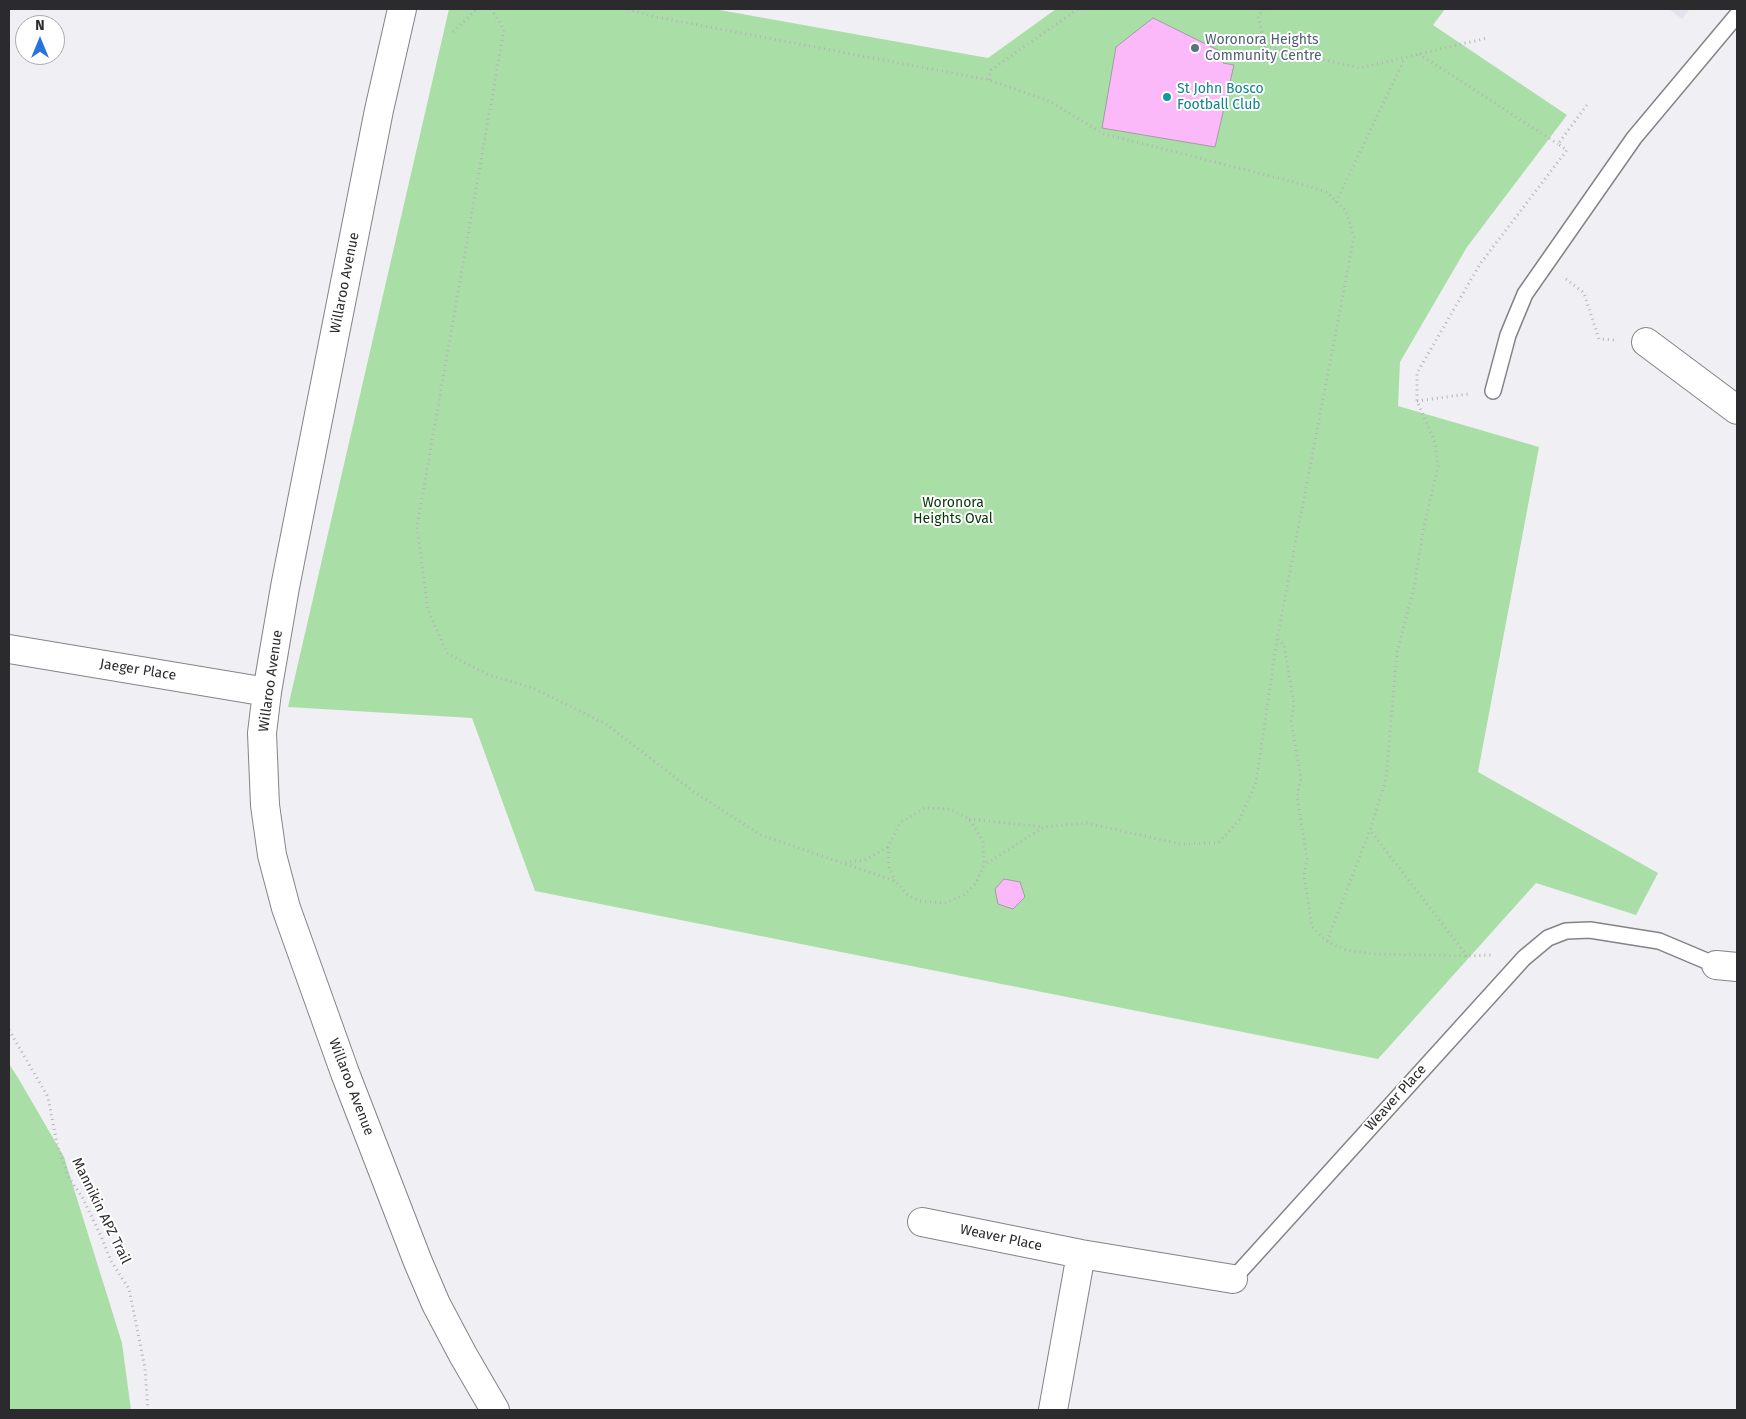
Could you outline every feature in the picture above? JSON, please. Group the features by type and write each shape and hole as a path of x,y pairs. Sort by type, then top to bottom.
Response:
{"street":[{"name":"Willaroo Avenue","path":"402,9 377,120 285,587 262,733 265,805 272,855 286,908 345,1073 418,1262 440,1313 495,1410"},
{"path":"1646,342 1737,410"},
{"name":"Jaeger Place","path":"9,649 267,692"},
{"name":"Weaver Place","path":"922,1222 1081,1254 1233,1279"},
{"path":"1053,1410 1081,1254"}],"lane":[{"path":"1493,391 1508,335 1525,294 1634,138 1737,15"},
{"name":"Weaver Place","path":"1233,1279 1524,958 1548,938 1566,931 1590,930 1660,941 1727,966"}],"path":[{"path":"453,32 477,9"},
{"path":"492,9 504,29 417,527 428,610 447,653 486,674 533,688 606,724 694,792 761,834 895,881"},
{"path":"628,9 651,16 988,80 1049,101 1104,134 1327,192 1346,212 1354,237 1277,639 1256,783 1239,820 1218,843 1180,844 1087,824 1044,827 969,819 950,809 924,808 900,824 888,847 889,868 895,881 907,894 919,901 946,903 964,895 976,883 984,865 983,842 969,819"},
{"path":"988,80 991,70 1078,9"},
{"path":"1264,9 1258,16 1264,46 1360,68 1487,38"},
{"path":"1326,941 1370,830 1386,779 1398,652 1414,588 1423,531 1438,466 1435,443 1417,401 1417,374 1480,264 1567,150 1419,54"},
{"path":"1336,202 1406,58"},
{"path":"1558,144 1587,105"},
{"path":"1545,264 1584,293 1599,339 1646,342"},
{"path":"1417,401 1493,391"},
{"path":"1277,639 1284,645 1294,704 1291,722 1301,778 1297,797 1307,860 1304,876 1312,927 1326,941 1346,950 1373,954 1467,956 1505,954 1524,958"},
{"path":"984,865 1044,827"},
{"path":"1370,830 1467,956"},
{"path":"842,862 865,860 888,847"},
{"name":"Mannikin APZ Trail","path":"9,1030 48,1097 57,1144 68,1176 82,1197 111,1261 128,1288 146,1368 148,1410"}],"shaded area":[{"path":"1669,9 1690,9 1682,19"}],"green space":[{"name":"Woronora Heights Oval","path":"449,9 714,9 988,58 1056,9 1445,9 1433,25 1567,115 1467,247 1400,362 1398,406 1539,447 1478,772 1658,873 1636,915 1536,883 1378,1059 535,891 472,718 288,707"},
{"path":"9,1064 64,1157 122,1343 131,1410 9,1410"}],"building":[{"name":"St John Bosco Football Club","path":"1153,18 1226,54 1223,63 1234,65 1215,147 1102,128 1116,47"},
{"path":"1004,879 1020,882 1025,897 1013,909 998,904 995,889"}],"place":[{"name":"Woronora Heights Community Centre","path":"1195,48"},
{"name":"St John Bosco Football Club","path":"1167,97"}]}
